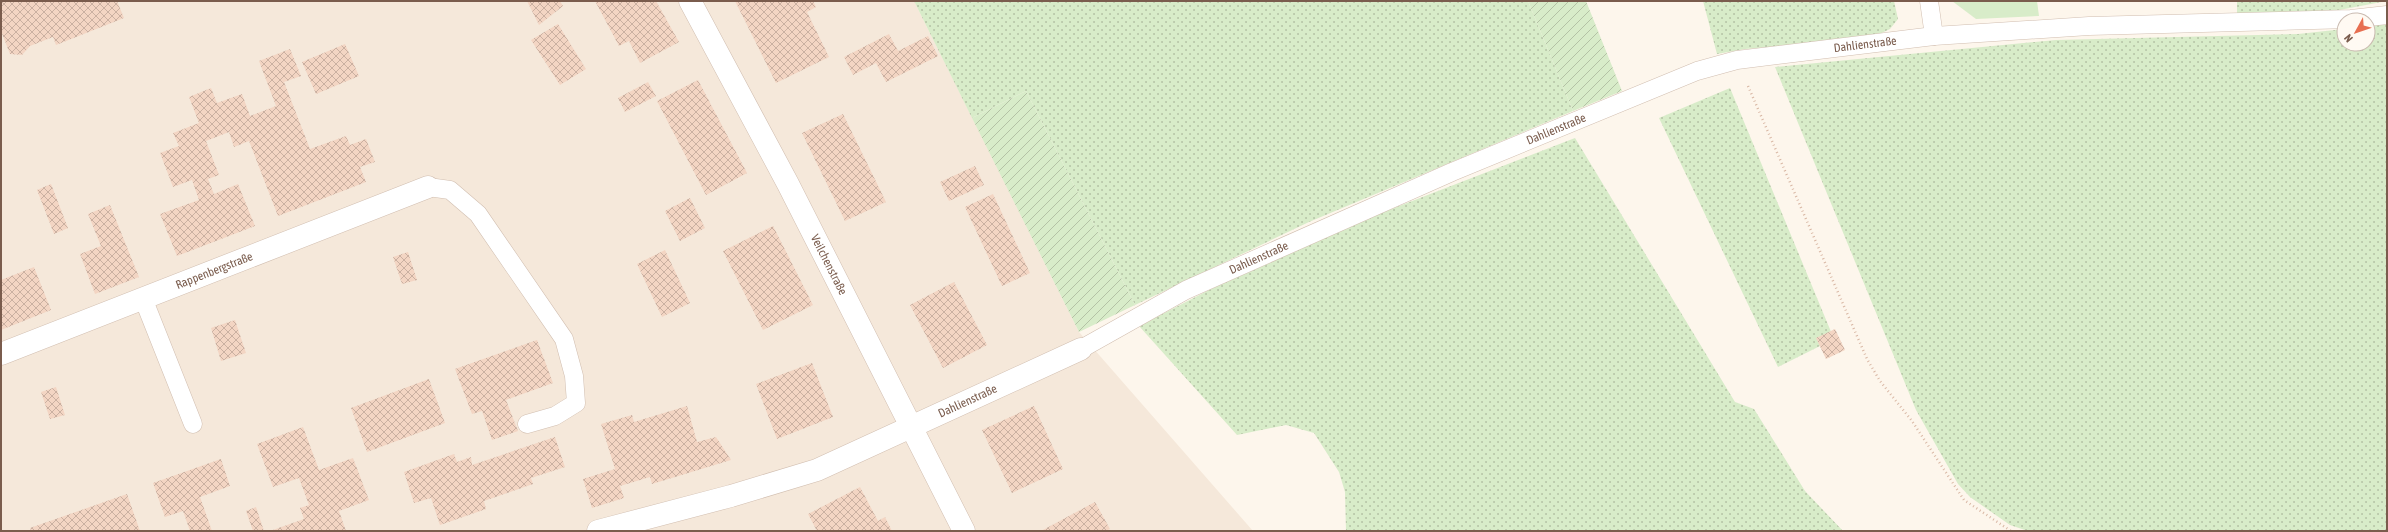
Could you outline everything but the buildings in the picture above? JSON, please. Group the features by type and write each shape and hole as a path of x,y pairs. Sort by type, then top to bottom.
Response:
{"street":[{"name":"Veilchenstraße","path":"690,1 788,184 964,531"},
{"name":"Rappenbergstraße","path":"1,354 428,187"},
{"name":"Dahlienstraße","path":"598,531 731,496 817,470 1081,349"}],"lane":[{"path":"1929,1 1934,36"},
{"name":"Dahlienstraße","path":"1081,349 1186,290 1452,172 1697,71 1737,60 1934,36 2089,26 2351,19 2387,15"},
{"path":"428,187 450,190 478,214 564,339 574,376 576,403 555,416 526,424"},
{"path":"143,298 193,424"}],"path":[{"path":"1737,60 1813,238 1867,359 1880,381 1912,421 1964,500 2011,531"}],"shaded area":[{"path":"1,1 914,1 1079,332 1253,531 1,531"}],"green space":[{"path":"914,1 1528,1 1573,111 1309,222 1135,305 1026,91 972,118"},
{"path":"1528,1 1586,1 1622,91 1573,111"},
{"path":"1703,1 1894,1 1898,19 1890,29 1871,38 1745,49 1717,54"},
{"path":"1952,1 2037,1 2039,16 1976,19"},
{"path":"2237,1 2387,1 2318,14 2237,16"},
{"path":"2387,24 2387,531 2028,531 2010,525 1970,497 1958,484 1916,410 1775,67 2056,40 2298,34 2336,30 2336,52 2376,52 2376,25"},
{"path":"1730,88 1834,339 1778,367 1659,118"},
{"path":"1026,91 1135,305 1079,332 972,118"},
{"path":"1575,138 1735,402 1754,409 1805,491 1843,531 1346,531 1345,492 1339,472 1314,433 1286,425 1237,435 1139,326 1211,289 1381,213"}]}
